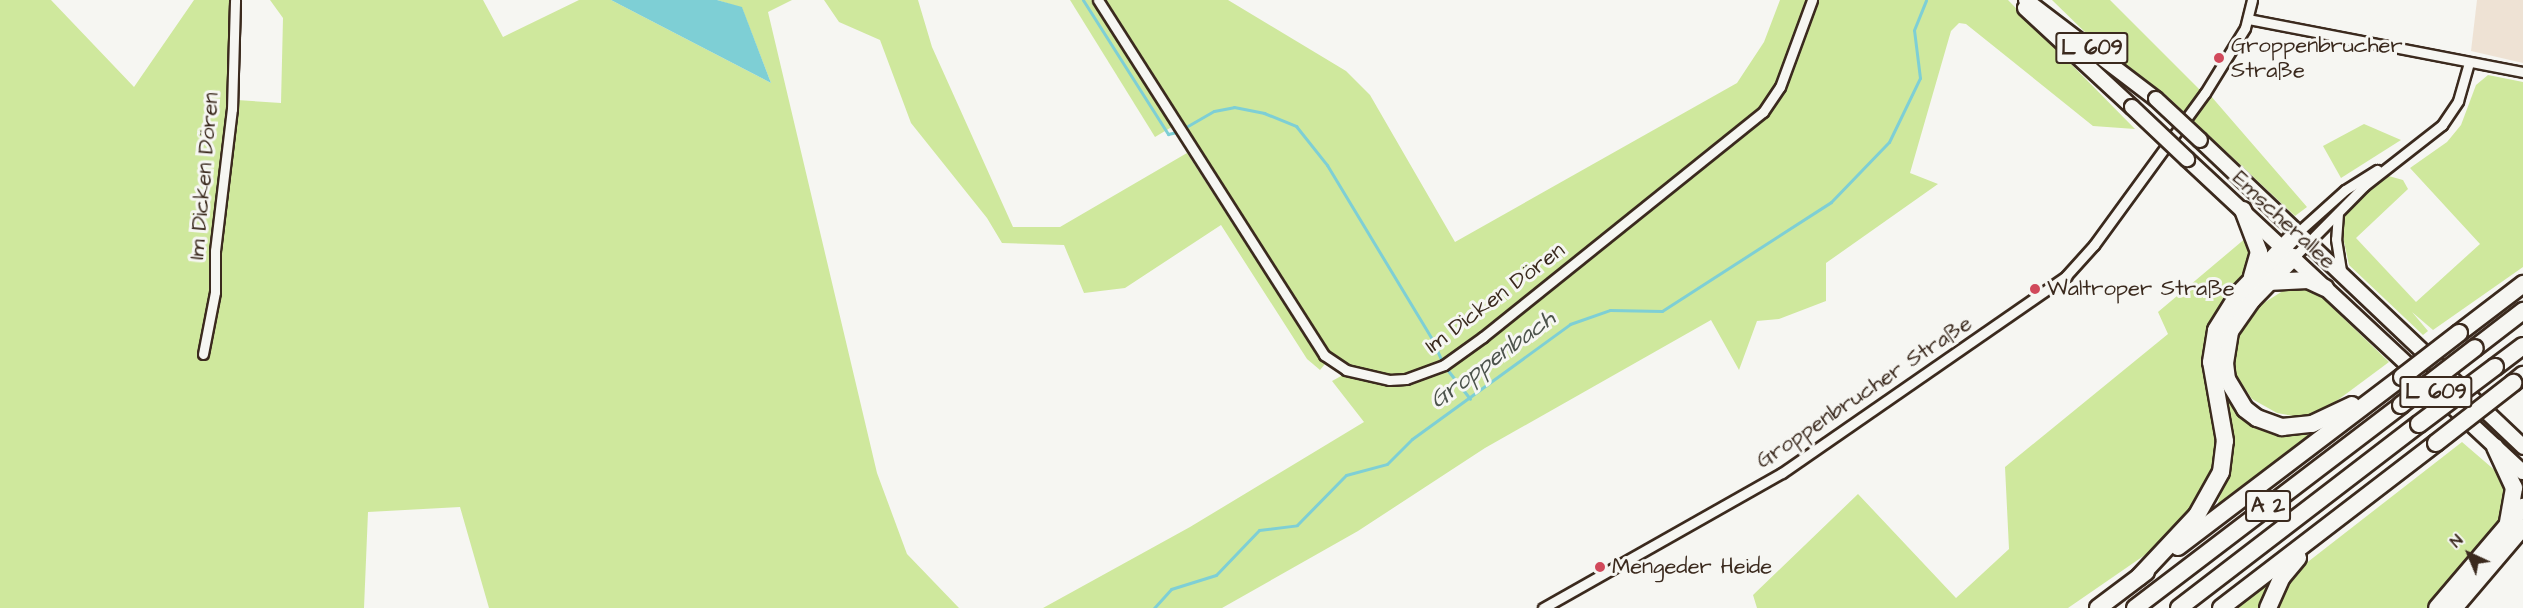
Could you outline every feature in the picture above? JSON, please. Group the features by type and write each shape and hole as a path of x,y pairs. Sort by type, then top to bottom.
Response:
{"highway":[{"path":"2243,210 2259,252 2251,281"},
{"path":"2139,577 2197,515 2217,482 2225,441 2213,382 2212,345 2224,313 2251,281 2302,239"},
{"path":"2289,251 2268,282 2240,315 2226,347 2227,379 2245,409 2270,424 2295,427 2328,418 2385,388"},
{"path":"2268,282 2308,280 2325,288"},
{"path":"2098,608 2523,284"},
{"name":"A 2","path":"2135,608 2523,311"},
{"name":"A 2","path":"2179,608 2523,346"},
{"path":"2221,608 2518,379"},
{"path":"2438,608 2515,527 2514,488 2495,447"},
{"path":"2454,608 2515,527 2523,507"},
{"path":"2268,608 2282,577 2317,534"}],"main road":[{"name":"Emscherallee","path":"2017,0 2289,251 2325,288 2523,472"},
{"name":"Emscherallee","path":"2026,0 2156,99 2523,447"}],"street":[{"name":"Im Dicken Dören","path":"203,354 215,292 214,251 232,109 235,0"},
{"name":"Im Dicken Dören","path":"1098,0 1324,355 1346,370 1389,380 1426,373 1483,337 1763,112 1780,87 1812,0"},
{"name":"Groppenbrucher Straße","path":"1543,608 1782,473 2066,276 2094,245 2161,156 2225,62 2248,19 2252,0"},
{"path":"2248,19 2523,72"},
{"path":"2302,239 2338,213 2390,164 2442,125 2458,101 2469,63"},
{"path":"2302,239 2359,179 2390,164"},
{"path":"2338,213 2336,238 2343,278"}],"shaded area":[{"path":"2477,0 2523,0 2523,63 2471,51"}],"green space":[{"path":"0,0 51,0 134,87 194,0 239,0 237,100 281,103 283,18 270,0 483,0 503,37 579,0 611,0 771,83 742,8 717,0 792,0 768,12 877,473 907,554 959,608 489,608 460,507 368,512 364,608 0,608"},
{"path":"824,0 918,0 932,47 1013,227 1060,227 1187,153 1290,313 1200,161 1204,158 1104,0 1228,0 1346,71 1370,95 1455,242 1737,83 1764,42 1780,0 2008,0 2135,129 2093,126 1966,24 1959,23 1951,31 1910,173 1938,184 1826,263 1826,301 1779,319 1757,321 1739,370 1711,320 1485,448 1358,531 1222,608 1043,608 1190,527 1364,422 1332,381 1343,375 1389,384 1407,383 1447,368 1401,378 1365,374 1319,353 1300,328 1325,364 1320,370 1307,359 1221,225 1125,288 1084,293 1064,245 1002,243 987,218 911,123 880,40 839,22"},
{"path":"1070,0 1095,0 1175,125 1155,137"},
{"path":"2052,0 2110,0 2202,92 2210,95 2307,207 2295,216 2166,95 2090,37"},
{"path":"2488,75 2523,82 2523,267 2433,330 2412,312 2428,331 2423,335 2349,265 2341,228 2346,213 2371,185 2385,175 2403,180 2408,189 2356,238 2416,302 2480,244 2410,168 2447,142 2461,125 2476,85"},
{"path":"2364,124 2401,140 2341,178 2323,146"},
{"path":"2247,237 2252,255 2246,275 2215,318 2205,341 2204,364 2218,441 2212,481 2193,510 2158,546 2068,608 1757,608 1753,595 1858,494 1956,598 2009,549 2005,467 2168,334 2158,312"},
{"path":"2289,287 2311,287 2389,362 2323,411 2298,417 2277,413 2252,399 2236,375 2232,350 2236,335 2262,304"},
{"path":"2223,390 2237,412 2252,424 2291,434 2322,435 2214,515 2224,484"},
{"path":"2462,442 2498,473 2509,503 2504,526 2437,608 2236,608 2275,579 2300,568"}],"water":[{"path":"611,0 717,0 742,7 771,83"}],"waterway":[{"path":"1083,0 1168,134 1177,132"},
{"name":"Groppenbach","path":"1154,608 1171,589 1216,575 1259,530 1297,525 1346,475 1387,464 1412,439 1570,324 1610,310 1662,311 1831,202 1889,142 1920,78 1914,30 1926,0"},
{"path":"1186,127 1214,111 1234,107 1264,113 1296,126 1327,165 1432,339 1442,361"},
{"path":"1446,368 1470,399"}],"place":[{"name":"Groppenbrucher Straße","path":"2219,58"},
{"name":"Waltroper Straße","path":"2035,289"},
{"name":"Mengeder Heide","path":"1600,567"}]}
